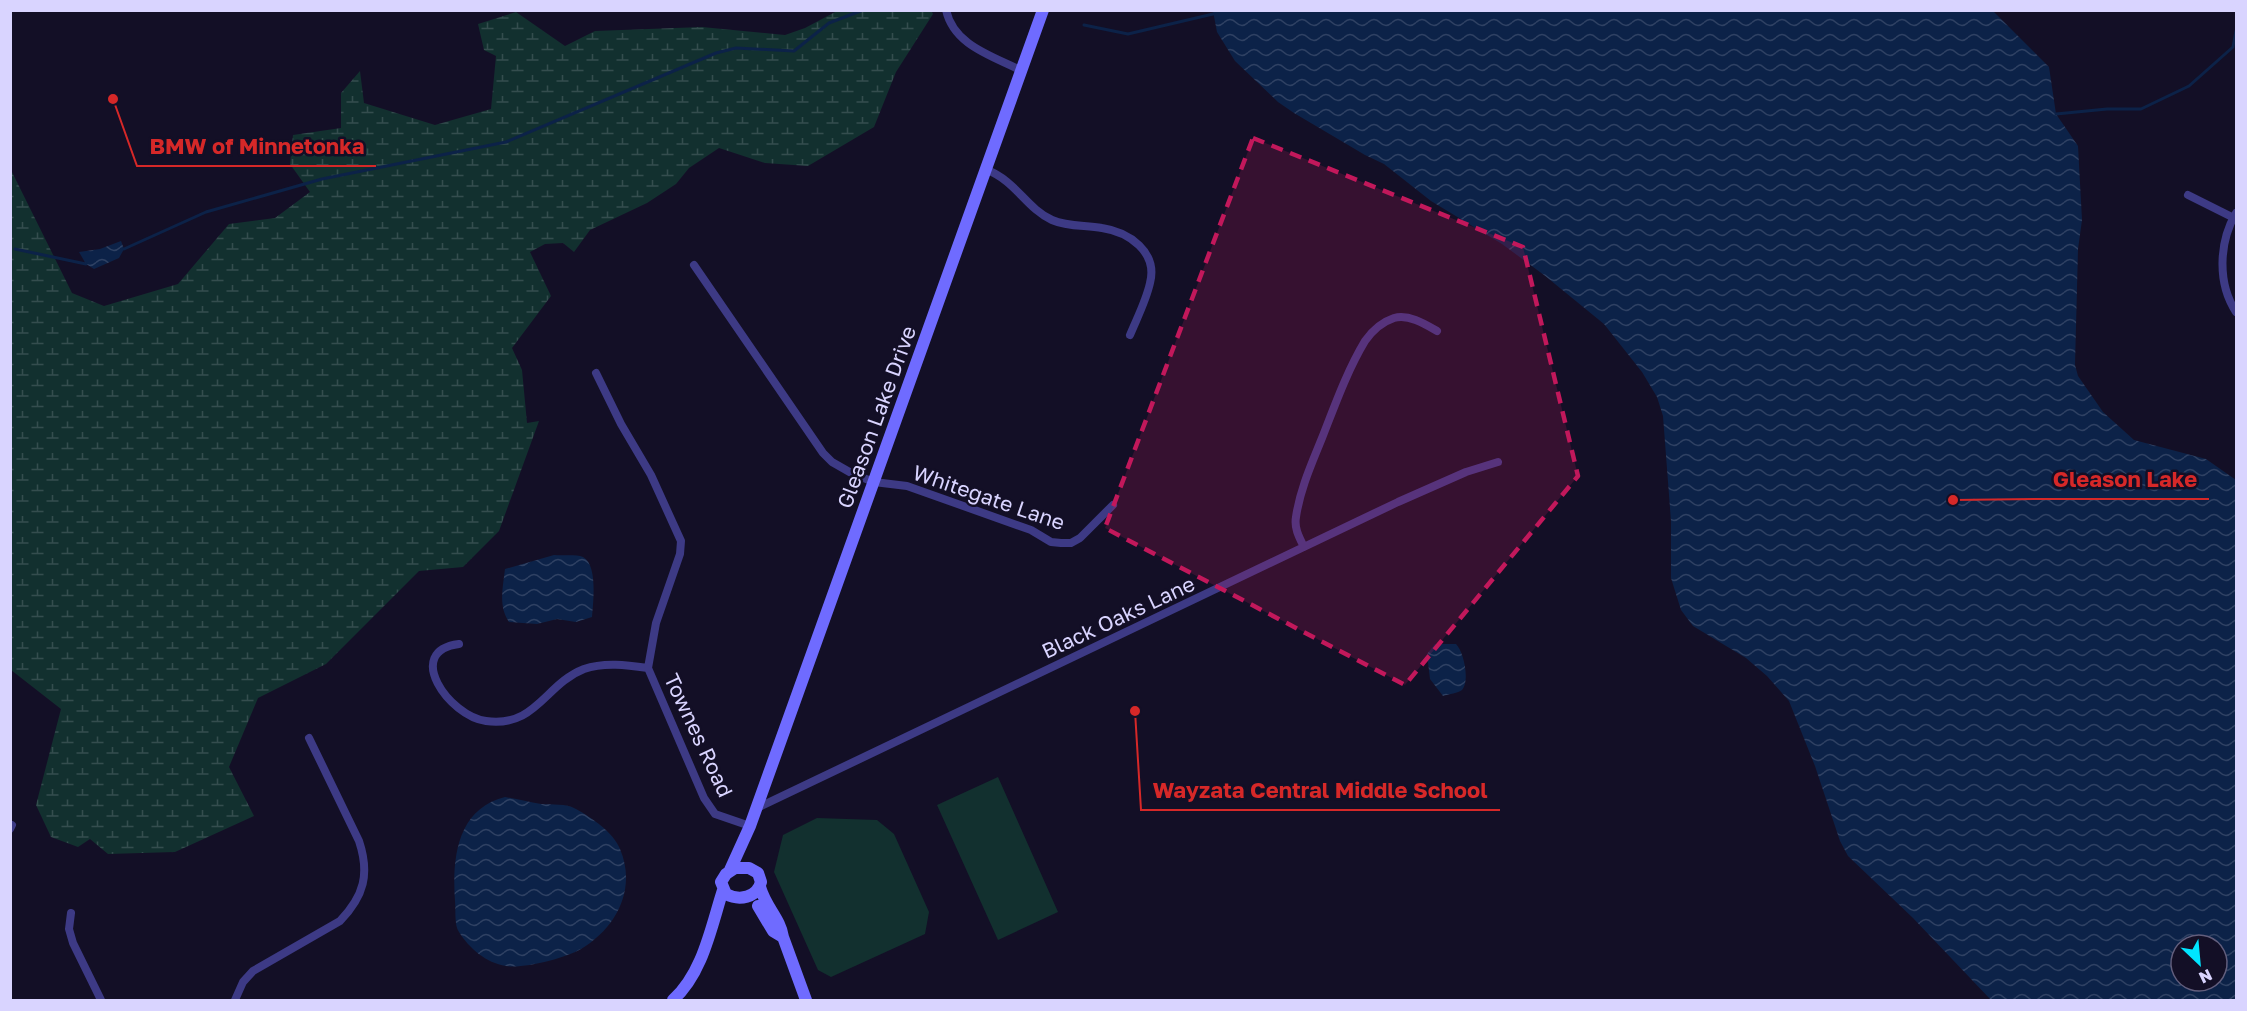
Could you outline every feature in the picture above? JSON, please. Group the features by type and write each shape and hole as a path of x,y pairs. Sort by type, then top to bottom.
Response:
{"main road":[{"name":"Gleason Lake Drive","path":"730,870 747,832 1043,10"},
{"name":"Gleason Lake Drive","path":"747,832 749,867"},
{"path":"727,893 721,882 730,870 749,867 754,869 760,877 764,901 781,926 806,1000"},
{"path":"749,896 760,887"},
{"path":"727,893 749,896 758,905 773,931 783,937"},
{"path":"673,1000 693,973 707,947 712,925 727,893"}],"street":[{"path":"946,10 950,25 966,43 1022,71"},
{"path":"987,170 1005,178 1040,213 1052,220 1067,225 1103,228 1123,233 1143,249 1152,273 1130,335"},
{"path":"2188,195 2235,215 2224,246 2222,271 2226,289 2236,312"},
{"name":"Whitegate Lane","path":"694,265 823,453 841,469 874,482 912,488 1031,530 1051,542 1071,543 1080,538 1113,505"},
{"path":"1304,547 1296,529 1296,518 1306,479 1341,388 1366,340 1377,327 1394,318 1421,322 1437,331"},
{"name":"Townes Road","path":"596,373 621,424 651,475 681,541 680,554 651,638 648,668 704,798 715,814 747,832"},
{"name":"Black Oaks Lane","path":"754,809 1304,547 1466,472 1498,462"},
{"path":"459,644 444,648 434,662 432,670 438,685 451,703 470,717 484,721 508,720 529,713 560,684 585,669 614,665 648,668"},
{"path":"235,1000 243,982 253,971 340,921 354,904 363,885 364,862 359,841 309,738"},
{"path":"71,913 69,929 73,943 101,1000"}],"highlighted area":[{"path":"1253,138 1523,247 1578,476 1405,685 1105,528"}],"green space":[{"path":"931,10 933,14 896,72 874,127 808,166 765,163 719,148 689,168 676,184 647,203 590,230 574,252 563,243 545,244 530,252 551,296 512,348 522,370 527,423 539,421 499,531 463,567 419,571 326,664 258,698 229,767 254,816 175,852 108,854 90,839 78,847 51,837 36,805 61,709 11,670 11,170 72,293 104,306 178,284 229,224 275,218 310,192 290,164 293,135 341,128 341,93 360,71 364,103 435,125 491,109 496,56 484,50 478,24 516,12 565,46 595,31 702,27 785,35 805,28 837,11"},
{"path":"998,777 1058,912 998,940 937,805"},
{"path":"817,818 877,820 894,834 929,912 925,934 831,977 818,970 774,872 783,835"}],"water":[{"path":"1213,11 1993,11 2049,67 2056,114 2078,146 2082,220 2078,249 2075,365 2078,376 2103,412 2134,440 2206,459 2236,480 2236,1000 1991,1000 1913,918 1848,856 1840,841 1815,766 1789,701 1767,676 1746,658 1693,626 1681,610 1671,578 1671,521 1663,416 1657,397 1642,372 1604,324 1502,244 1431,201 1384,164 1365,155 1278,102 1235,61 1217,32"},
{"path":"121,241 124,249 119,258 94,269 86,264 79,252 100,249"},
{"path":"554,555 580,556 588,561 594,585 592,617 576,622 557,619 537,624 509,622 502,603 505,569"},
{"path":"1435,644 1456,644 1459,648 1466,674 1462,690 1443,696 1430,679 1427,654"},
{"path":"505,797 572,807 601,826 620,849 625,864 626,879 620,906 604,930 581,949 533,964 506,966 492,962 479,954 457,929 454,885 461,837 467,824 477,812 489,803"}],"waterway":[{"path":"124,249 206,212 322,179 506,142 716,53 736,48 794,51 829,23 863,10"},
{"path":"1084,25 1128,34 1213,14"},
{"path":"2056,114 2107,109 2141,109 2189,86 2233,47 2236,31"},
{"path":"15,249 86,264"}],"place":[{"name":"BMW of Minnetonka","path":"113,99"},
{"name":"Gleason Lake","path":"1953,500"},
{"name":"Wayzata Central Middle School","path":"1135,711"}]}
